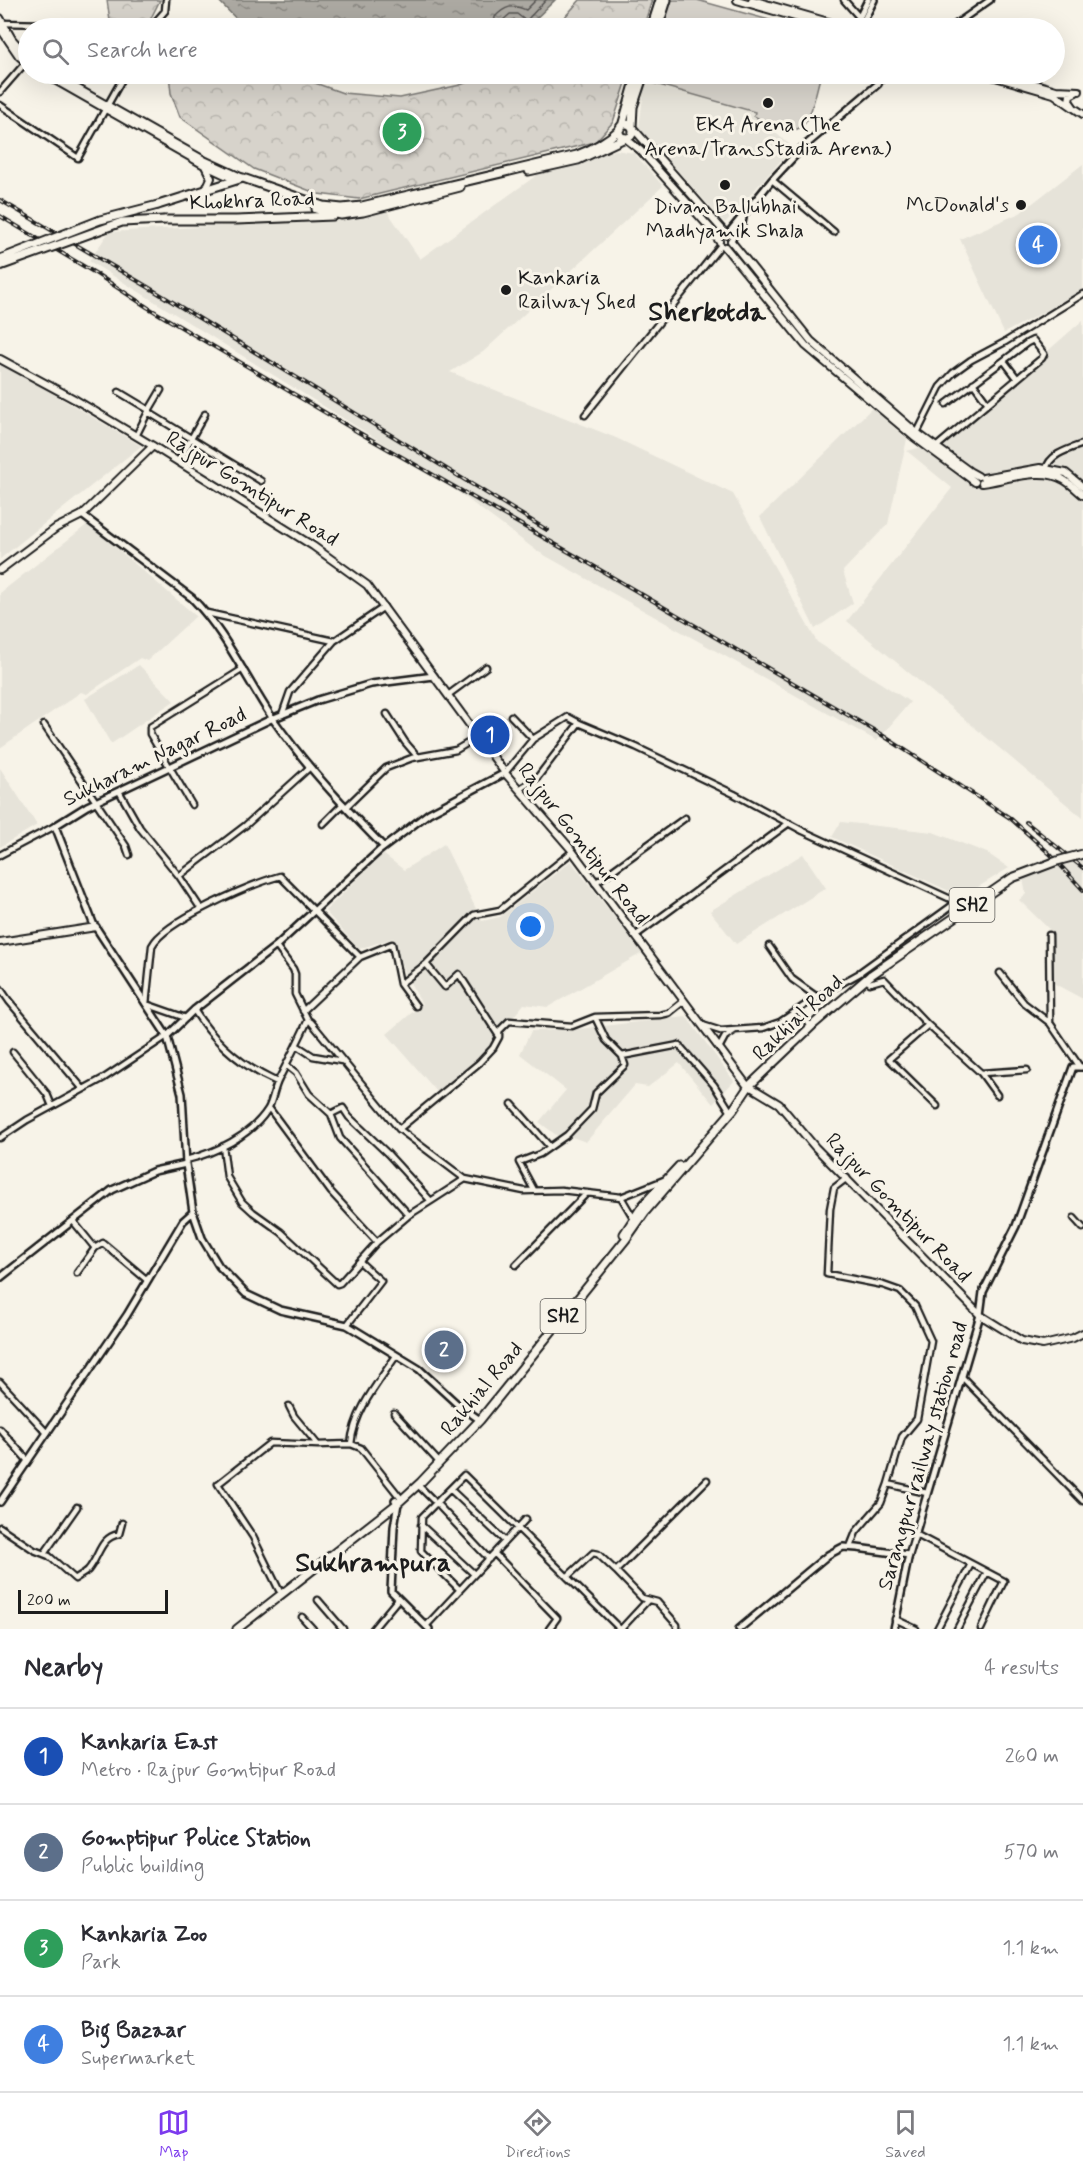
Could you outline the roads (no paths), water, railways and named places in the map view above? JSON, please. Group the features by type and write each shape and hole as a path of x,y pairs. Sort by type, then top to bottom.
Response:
{"main road":[{"path":"654,18 660,0"},
{"path":"661,18 667,0"},
{"path":"737,0 798,18"},
{"path":"752,0 816,18"},
{"path":"1,23 18,47"},
{"path":"63,84 239,179"},
{"path":"68,84 204,165 341,215"},
{"path":"634,84 620,134 640,150 801,335"},
{"path":"311,216 322,208 357,210 587,156 632,135 633,107 641,84"},
{"path":"1019,84 1053,94 1083,114"},
{"path":"1035,84 1056,90 1081,91"},
{"path":"1074,108 1069,101 1070,95 1081,91"},
{"path":"546,165 593,148 628,125 730,239 801,335 806,346 915,435 980,480 1031,468 1063,479 1083,495"},
{"path":"204,165 211,178 206,189"},
{"name":"Khokhra Road","path":"0,259 100,220 158,206 239,179"},
{"name":"Khokhra Road","path":"0,266 122,222 341,215 357,210"},
{"path":"722,244 722,237 730,239"},
{"path":"722,244 730,245 730,239"},
{"name":"Rajpur Gomtipur Road","path":"0,359 153,446 322,552 367,585 505,773 572,852 748,1085 779,1104 815,1147 980,1315 1022,1341 1042,1346 1083,1333"},
{"path":"915,435 936,447 980,480"},
{"path":"0,570 56,528 82,515 153,446"},
{"path":"1045,472 1066,473 1083,487"},
{"name":"SH2","path":"868,977 1012,878 1083,854"},
{"path":"0,942 96,927"},
{"name":"Rakhial Road","path":"237,1629 397,1500 479,1419 634,1219 748,1085 868,977"},
{"name":"Rakhial Road","path":"231,1629 418,1485 479,1419 626,1239 645,1212 733,1110 748,1085"}],"street":[{"path":"159,18 165,11 166,0"},
{"path":"844,0 859,17 868,0"},
{"path":"865,18 874,0"},
{"path":"963,18 990,0"},
{"path":"1,23 18,24"},
{"path":"0,92 18,71"},
{"path":"0,105 78,158 119,84"},
{"path":"730,239 772,180 828,124 878,84"},
{"path":"772,180 834,232"},
{"path":"585,415 722,244"},
{"path":"915,435 940,387 953,373 1083,294"},
{"path":"936,447 1044,354 1033,340 1027,343 946,404"},
{"path":"1004,360 1017,378"},
{"path":"973,383 987,402"},
{"path":"136,436 161,390"},
{"path":"119,392 261,481"},
{"path":"178,462 205,414"},
{"path":"1045,472 1052,459 1083,444"},
{"path":"82,515 192,598 207,613 273,718 310,767 384,847"},
{"path":"282,715 290,692 334,641 384,607"},
{"path":"207,613 334,641"},
{"path":"448,695 486,667"},
{"path":"192,805 150,734 150,727 243,669"},
{"name":"Sukharam Nagar Road","path":"434,676 371,684 318,700 273,718 96,801 55,826 96,927 167,1036 182,1094 186,1162 193,1212 202,1238 219,1266 246,1294 280,1310 347,1325 418,1369 456,1403 479,1419"},
{"path":"387,714 418,757"},
{"path":"511,716 533,740"},
{"path":"0,1138 167,1036 194,1010 276,946 384,847 429,813 505,773 533,740 568,717 645,751 789,823 957,902 860,972 780,1022 763,1028 734,1031 721,1031 702,1025"},
{"path":"519,789 537,778 579,723"},
{"path":"44,725 126,846 129,855"},
{"path":"323,825 386,768 418,757 456,750 478,737"},
{"path":"179,876 246,825 310,767"},
{"path":"119,791 140,828 179,876 201,909"},
{"path":"595,883 685,818"},
{"path":"635,936 789,823"},
{"path":"0,855 55,826"},
{"path":"400,984 426,964 474,915 500,910 572,852"},
{"path":"186,1018 146,1004 152,946 155,939 162,932 201,909 279,876 360,957"},
{"path":"1049,935 1050,1023"},
{"path":"303,1011 360,957 392,944 400,984 416,1006"},
{"path":"276,946 293,969 295,994 308,1020 399,1129 465,1179 524,1191 587,1193 621,1197 666,1180"},
{"path":"769,946 792,979 817,997"},
{"path":"426,964 445,987 459,974 499,1037"},
{"path":"860,972 868,977 870,983 884,979 928,1025 981,1073 997,1095"},
{"path":"1000,972 1024,1003 1050,1023 1082,1067"},
{"path":"0,988 83,1089"},
{"path":"399,1129 478,1063 493,1048 499,1037 499,1030 509,1021 572,1026 595,1017 660,1016 684,1001"},
{"path":"194,1010 228,1052 243,1064 277,1082"},
{"path":"798,1011 811,1026"},
{"path":"534,1190 519,1162 550,1147 567,1135 592,1109 596,1093 625,1065 622,1056 606,1040 595,1017"},
{"path":"0,1278 112,1190 154,1171 201,1156 242,1134 269,1108 277,1082 308,1020"},
{"path":"928,1025 889,1059 937,1106"},
{"path":"719,1048 725,1037 734,1031"},
{"path":"296,1045 313,1056 342,1061"},
{"path":"622,1056 679,1045 714,1085 729,1109"},
{"path":"13,1052 47,1094 52,1106"},
{"path":"286,1065 296,1073 309,1094 332,1114 340,1138 409,1215"},
{"name":"Sarangpur railway station road","path":"894,1629 909,1556 980,1315 983,1292 1016,1226 1073,1067 1082,1067"},
{"path":"981,1073 1027,1070"},
{"path":"512,1104 550,1147"},
{"path":"332,1114 343,1107 349,1117 388,1154 430,1202"},
{"path":"269,1108 332,1192 377,1242"},
{"path":"223,1146 227,1177 242,1202 281,1232 337,1284 394,1226 465,1179"},
{"path":"847,1178 834,1188 830,1209 827,1274 883,1285 900,1291 915,1306 931,1341 917,1419 902,1437 881,1503 856,1532 850,1548"},
{"path":"516,1265 587,1193"},
{"path":"621,1197 634,1219"},
{"path":"0,1502 122,1324 183,1221 193,1212"},
{"path":"1074,1218 1083,1228"},
{"path":"73,1221 95,1248"},
{"path":"77,1273 95,1248 103,1243 147,1280"},
{"path":"347,1325 381,1281 360,1262"},
{"path":"351,1444 352,1431 365,1402 396,1356"},
{"path":"962,1377 1083,1501"},
{"path":"0,1382 47,1433"},
{"path":"289,1406 294,1416 318,1445"},
{"path":"394,1413 437,1460"},
{"path":"0,1429 28,1461"},
{"path":"279,1590 253,1537 218,1484 270,1443 351,1444 361,1448 397,1500 391,1592 428,1627 459,1588 526,1519"},
{"path":"459,1588 421,1551 421,1525 422,1517 464,1475 620,1629 647,1601"},
{"path":"616,1570 707,1480"},
{"path":"888,1484 927,1492"},
{"path":"418,1485 433,1500"},
{"path":"450,1489 505,1541"},
{"path":"439,1506 489,1559"},
{"path":"45,1554 77,1507"},
{"path":"0,1527 45,1554 75,1579 87,1570 103,1542 112,1535 119,1534 122,1523"},
{"path":"421,1525 474,1574"},
{"path":"915,1534 1004,1581 981,1629"},
{"path":"739,1629 828,1556 843,1547 909,1556"},
{"path":"494,1553 557,1618 549,1629"},
{"path":"567,1577 593,1553 598,1554 647,1601 657,1602 678,1629"},
{"path":"937,1629 971,1564"},
{"path":"957,1629 987,1572"},
{"path":"373,1629 398,1599"},
{"path":"318,1600 343,1629"},
{"path":"302,1617 312,1629"},
{"path":"896,1619 916,1629"}],"water":[{"path":"218,0 555,0 536,18 235,18"}],"railway":[{"path":"0,200 148,287 547,530"},
{"path":"0,216 147,307 358,432 590,564 882,735 1010,818 1050,854 1083,890"},
{"path":"1026,822 1083,868"}],"place":[{"name":"EKA Arena (The Arena/TransStadia Arena)","path":"768,103"},
{"name":"Kankaria Zoo","path":"402,132"},
{"name":"Divan Ballubhai Madhyamik Shala","path":"725,185"},
{"name":"McDonald's","path":"1021,205"},
{"name":"Big Bazaar","path":"1038,245"},
{"name":"Kankaria Railway Shed","path":"506,290"},
{"name":"Kankaria East","path":"490,735"},
{"name":"Gomptipur Police Station","path":"444,1350"}],"district":[{"name":"Sherkotda","path":"707,312"},
{"name":"Sukhrampura","path":"373,1563"}]}
